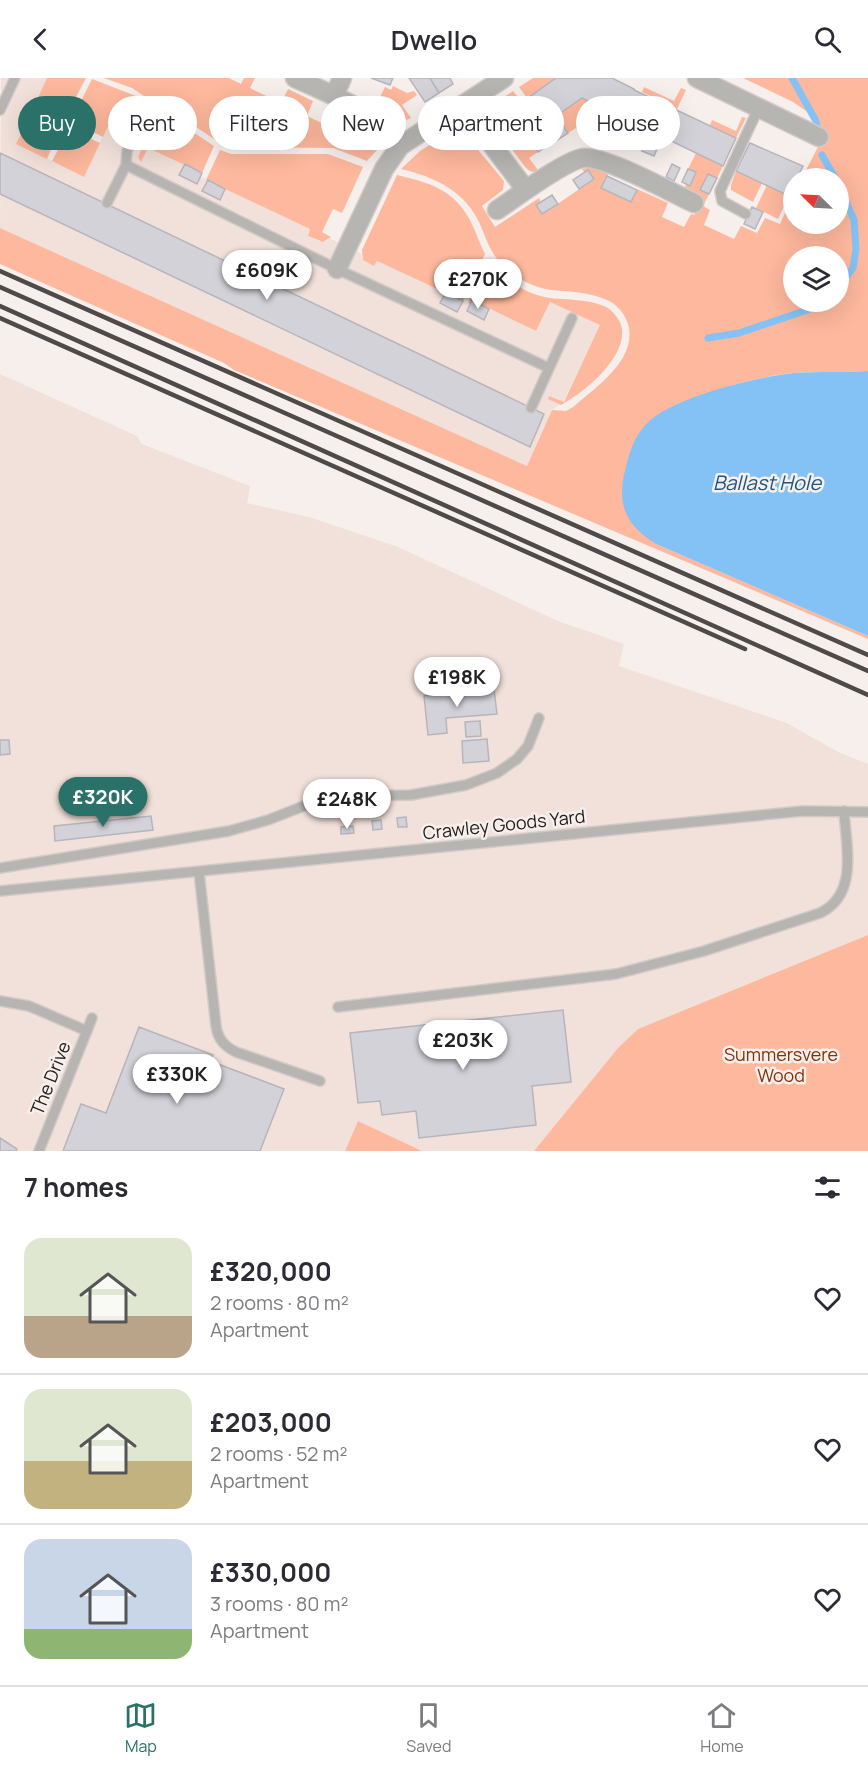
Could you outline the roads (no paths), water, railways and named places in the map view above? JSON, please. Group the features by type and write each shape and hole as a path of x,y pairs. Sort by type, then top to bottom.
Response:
{"street":[{"path":"296,78 334,96 342,78"},
{"path":"476,96 504,78"},
{"path":"697,78 819,137"},
{"path":"337,269 384,169 397,150"},
{"path":"496,150 526,190"},
{"path":"497,210 576,159 586,157 604,161 694,203"}],"lane":[{"path":"0,108 15,78"},
{"path":"746,214 722,201 720,191 759,107"},
{"path":"107,203 126,165 128,150"},
{"path":"126,165 337,269 549,368"},
{"path":"531,408 572,318"},
{"path":"0,868 229,831 336,796 411,795 466,785 497,773 517,759 528,746 539,718"},
{"path":"338,1006 616,974 704,951 820,913 836,902 845,885 847,868 844,811"},
{"name":"Crawley Goods Yard","path":"0,891 791,812 868,812"},
{"path":"199,872 219,1039 236,1052 320,1081"},
{"path":"0,1001 29,1006 87,1031"},
{"name":"The Drive","path":"39,1151 92,1018"}],"water":[{"name":"Ballast Hole","path":"868,371 868,636 656,544 639,531 627,516 622,498 622,487 633,445 642,429 653,418 669,408 712,391 779,375"}],"waterway":[{"path":"792,78 816,121 818,131"},
{"path":"822,155 829,168"},
{"path":"849,209 854,220 856,249 853,268 849,273"},
{"path":"708,338 739,333 801,312"}],"railway":[{"path":"0,271 868,655"},
{"path":"0,287 868,671"},
{"path":"0,306 868,695"},
{"path":"0,318 745,649"}],"park label":[{"name":"Summersvere Wood","path":"781,1064"}]}
